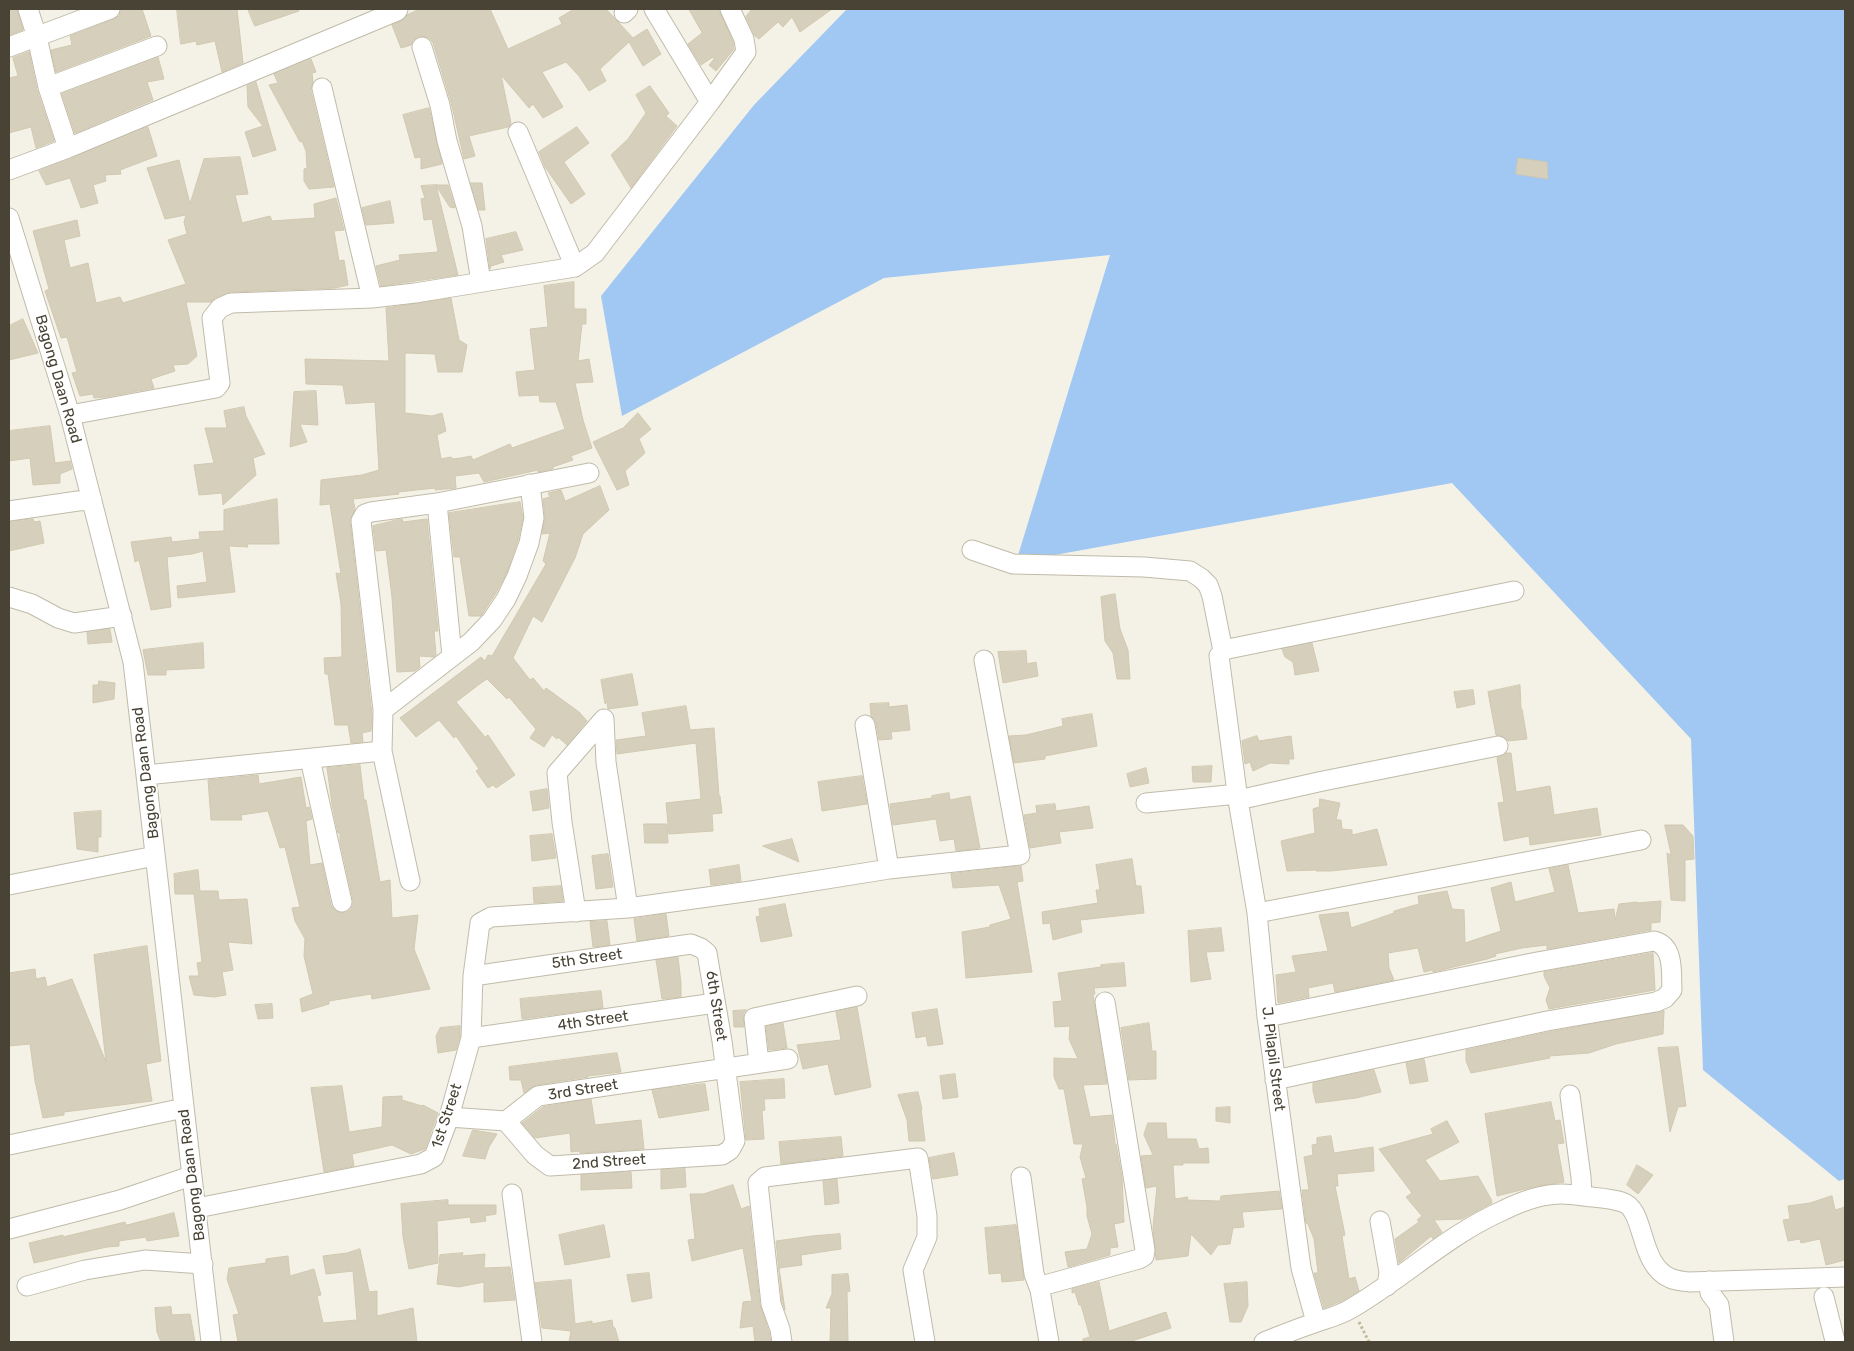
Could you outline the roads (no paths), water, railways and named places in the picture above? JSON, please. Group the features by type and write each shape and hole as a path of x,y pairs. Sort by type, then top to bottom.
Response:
{"street":[{"path":"28,9 37,37 48,87 68,148"},
{"path":"9,47 110,9"},
{"path":"9,170 68,148 398,9"},
{"path":"654,9 710,102"},
{"path":"70,415 216,388 220,383 212,318 220,308 231,303 372,298 574,267 595,253 746,52 744,39 733,10"},
{"path":"48,87 157,46"},
{"path":"422,47 440,105 447,141 472,226 481,282"},
{"path":"322,88 372,298"},
{"path":"518,132 574,267"},
{"name":"Bagong Daan Road","path":"9,218 12,240 70,415 133,662 211,1342"},
{"path":"410,881 382,751 383,710 361,521 365,514 372,512 437,503 589,473"},
{"path":"383,710 471,642 492,620 506,599 529,543 534,518 530,484"},
{"path":"9,511 92,500"},
{"path":"437,503 452,656"},
{"name":"J. Pilapil Street","path":"972,550 1013,564 1144,567 1190,571 1208,585 1223,651 1219,656 1238,797 1257,913 1267,1017 1301,1268 1316,1322"},
{"path":"1223,651 1514,591"},
{"path":"9,597 32,604 58,618 74,623 122,616"},
{"path":"628,908 606,762 604,718 557,773 562,822 576,912 628,908 889,870 1020,855 984,660"},
{"path":"865,726 889,870"},
{"path":"1146,803 1238,797 1498,746"},
{"path":"146,775 382,751"},
{"path":"310,759 342,902"},
{"path":"1257,913 1641,840"},
{"path":"9,885 156,856"},
{"name":"1st Street","path":"197,1208 421,1164 434,1157 449,1117 471,1038 473,976 480,923 491,917 576,912"},
{"path":"1267,1017 1536,962 1654,941 1663,945 1669,954 1672,990 1666,998 1656,1002 1547,1021 1275,1080"},
{"name":"5th Street","path":"473,976 691,944 701,948"},
{"name":"6th Street","path":"701,948 708,953 725,1068 735,1141 730,1150"},
{"path":"759,1063 754,1018 857,996"},
{"path":"1040,1290 1045,1285 1144,1256 1145,1250 1105,1002"},
{"name":"4th Street","path":"471,1038 715,1003"},
{"path":"725,1068 788,1059"},
{"name":"3rd Street","path":"506,1121 538,1096 725,1068"},
{"path":"1570,1095 1582,1196"},
{"path":"9,1145 184,1108"},
{"path":"449,1117 506,1121"},
{"name":"2nd Street","path":"506,1121 535,1155 550,1166 722,1155 730,1150"},
{"path":"782,1342 780,1329 771,1304 758,1183 765,1177 918,1158 927,1216 927,1238 913,1270 925,1342"},
{"path":"9,1229 120,1200 191,1176"},
{"path":"1022,1177 1034,1274 1040,1290 1049,1342"},
{"path":"512,1194 532,1342"},
{"path":"1264,1342 1344,1313 1387,1286 1438,1247 1482,1219 1532,1199 1562,1194 1605,1198 1629,1204 1634,1212 1649,1256 1657,1268 1669,1278 1689,1282 1845,1277"},
{"path":"1380,1221 1389,1272 1387,1286"},
{"path":"27,1286 84,1270 145,1260 203,1264"},
{"path":"1715,1281 1723,1294 1718,1305 1724,1342"},
{"path":"1824,1297 1833,1342"}],"water":[{"path":"847,9 1845,9 1845,1179 1839,1181 1703,1070 1691,739 1452,483 1016,562 1110,255 884,278 622,416 601,296 754,105"}]}
